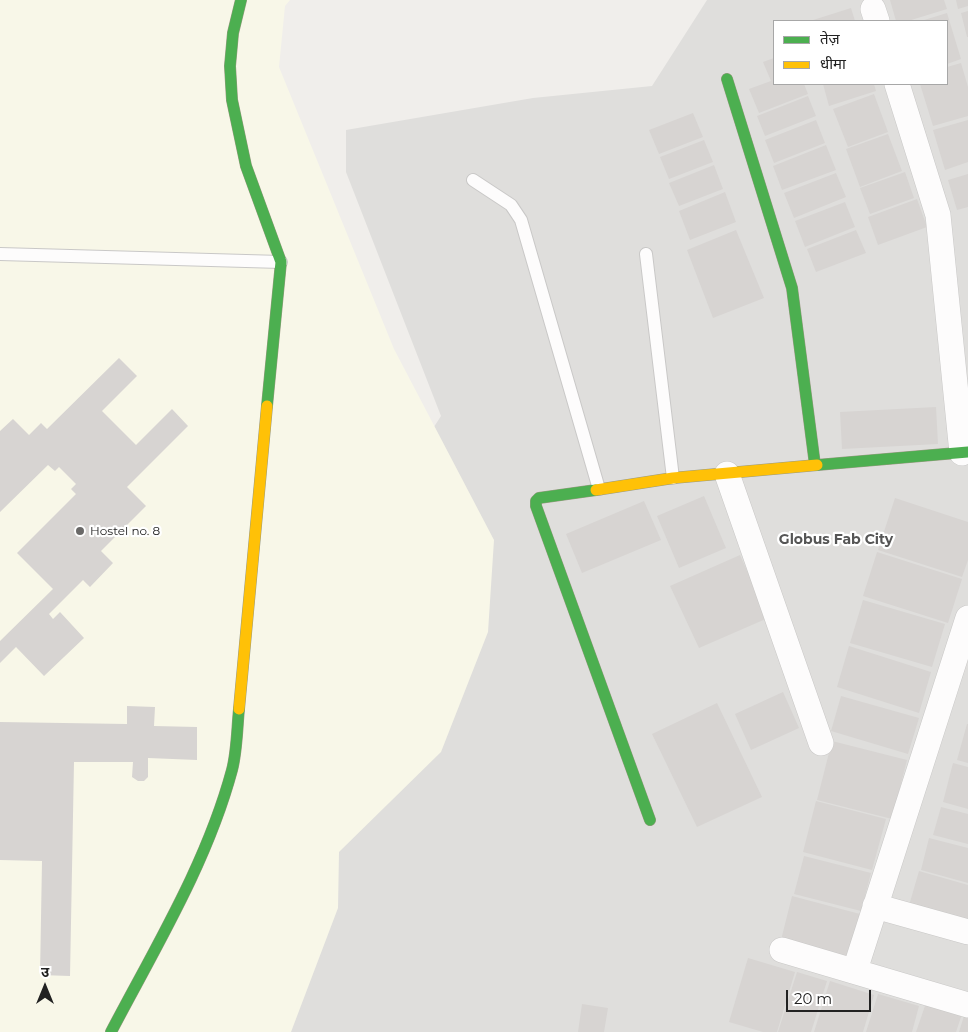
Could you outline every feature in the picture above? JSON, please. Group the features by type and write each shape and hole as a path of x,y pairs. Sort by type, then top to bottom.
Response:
{"street":[{"path":"111,1032 221,812 233,768 281,262 252,189 230,89 231,40 241,0"},
{"path":"727,79 792,288 815,465"},
{"path":"650,820 536,506 539,498 673,478 965,452 938,216 897,85"},
{"path":"727,474 821,743"},
{"path":"855,970 968,618"},
{"path":"875,906 968,932"},
{"path":"782,950 855,970 968,1005"}],"lane":[{"path":"473,180 511,204 521,220 599,489"},
{"path":"0,254 281,262"},
{"path":"646,254 673,478"}],"shaded area":[{"path":"0,0 290,0 285,6 279,67 394,349 494,540 488,632 441,752 339,852 338,908 291,1032 0,1032"},
{"path":"707,0 968,0 968,1032 172,1032 275,674 441,416 346,172 346,130 533,98 652,86"}],"building":[{"path":"890,0 944,0 947,9 911,20 896,20"},
{"path":"956,0 968,0 968,6 958,9"},
{"path":"851,8 855,20 813,20"},
{"path":"968,11 968,37 967,37 961,13"},
{"path":"947,13 961,59 948,64 948,20 924,20"},
{"path":"773,58 773,85 804,85 808,94 759,113 749,89 771,81 763,62"},
{"path":"961,63 968,87 968,116 933,126 920,85 948,85 948,67"},
{"path":"823,85 874,85 876,91 829,106"},
{"path":"874,94 888,132 848,147 833,109"},
{"path":"808,96 816,116 765,136 757,116"},
{"path":"693,113 703,137 659,154 649,130"},
{"path":"816,120 825,143 774,163 765,140"},
{"path":"968,120 968,162 945,170 933,130"},
{"path":"888,134 902,171 860,187 846,149"},
{"path":"704,140 713,162 669,179 660,157"},
{"path":"826,145 836,170 782,190 773,166"},
{"path":"714,165 723,189 679,206 669,183"},
{"path":"905,172 914,198 870,214 860,188"},
{"path":"836,173 846,197 794,218 784,193"},
{"path":"968,174 968,207 957,210 948,180"},
{"path":"725,192 736,222 690,240 679,211"},
{"path":"917,199 927,227 878,245 868,217"},
{"path":"845,202 855,227 805,247 795,221"},
{"path":"736,230 764,298 713,318 687,250"},
{"path":"856,230 866,253 816,272 807,249"},
{"name":"Hostel no. 8","path":"119,358 137,376 102,411 136,445 172,409 188,426 127,487 146,506 101,551 113,563 90,587 83,580 49,614 53,619 60,612 84,638 44,676 16,647 0,663 0,641 53,589 17,553 76,494 71,489 76,484 59,467 55,471 48,465 0,512 0,431 13,419 29,435 41,423 47,429"},
{"path":"936,407 938,444 842,449 840,412"},
{"path":"704,496 726,548 679,568 657,516"},
{"path":"895,498 968,522 968,560 962,577 878,550"},
{"path":"644,501 661,540 582,573 566,534"},
{"path":"877,552 962,579 948,623 863,596"},
{"path":"740,555 768,618 699,648 670,586"},
{"path":"863,600 945,624 932,667 850,643"},
{"path":"849,646 931,672 919,713 837,687"},
{"path":"783,692 799,728 751,750 735,714"},
{"path":"841,696 919,718 908,754 831,731"},
{"path":"717,703 762,797 697,827 652,734"},
{"path":"127,706 155,707 154,726 197,727 197,760 148,758 148,777 144,781 138,781 132,777 133,762 74,762 70,976 40,975 42,861 0,860 0,722 127,724"},
{"path":"968,724 968,763 957,760"},
{"path":"832,741 907,760 892,819 817,800"},
{"path":"953,763 968,767 968,809 943,802"},
{"path":"816,801 886,819 872,870 803,852"},
{"path":"941,807 968,814 968,844 933,835"},
{"path":"929,838 968,848 968,883 921,870"},
{"path":"804,856 871,873 861,911 794,894"},
{"path":"919,871 968,885 968,926 908,909"},
{"path":"792,896 860,914 849,957 781,940"},
{"path":"748,958 795,972 777,1032 763,1032 729,1022"},
{"path":"797,972 827,981 811,1032 778,1032"},
{"path":"830,981 874,995 863,1032 814,1032"},
{"path":"878,994 919,1006 912,1032 866,1032"},
{"path":"926,1003 962,1014 956,1032 916,1032"},
{"path":"582,1004 608,1008 604,1032 578,1032"},
{"path":"964,1016 968,1017 968,1032 959,1032"}],"traffic: fast":[{"path":"241,0 233,33 230,66 232,100 246,166 281,262 267,406"},
{"path":"727,79 792,288 815,465"},
{"path":"817,465 968,452"},
{"path":"596,490 539,498 536,501 536,506 650,820"},
{"path":"111,1032 179,904 209,838 234,763 239,709"}],"traffic: slow":[{"path":"239,709 267,406"},
{"path":"596,490 673,478 817,465"}],"place":[{"name":"Hostel no. 8","path":"80,531"}],"district":[{"name":"Globus Fab City","path":"836,540"}]}
